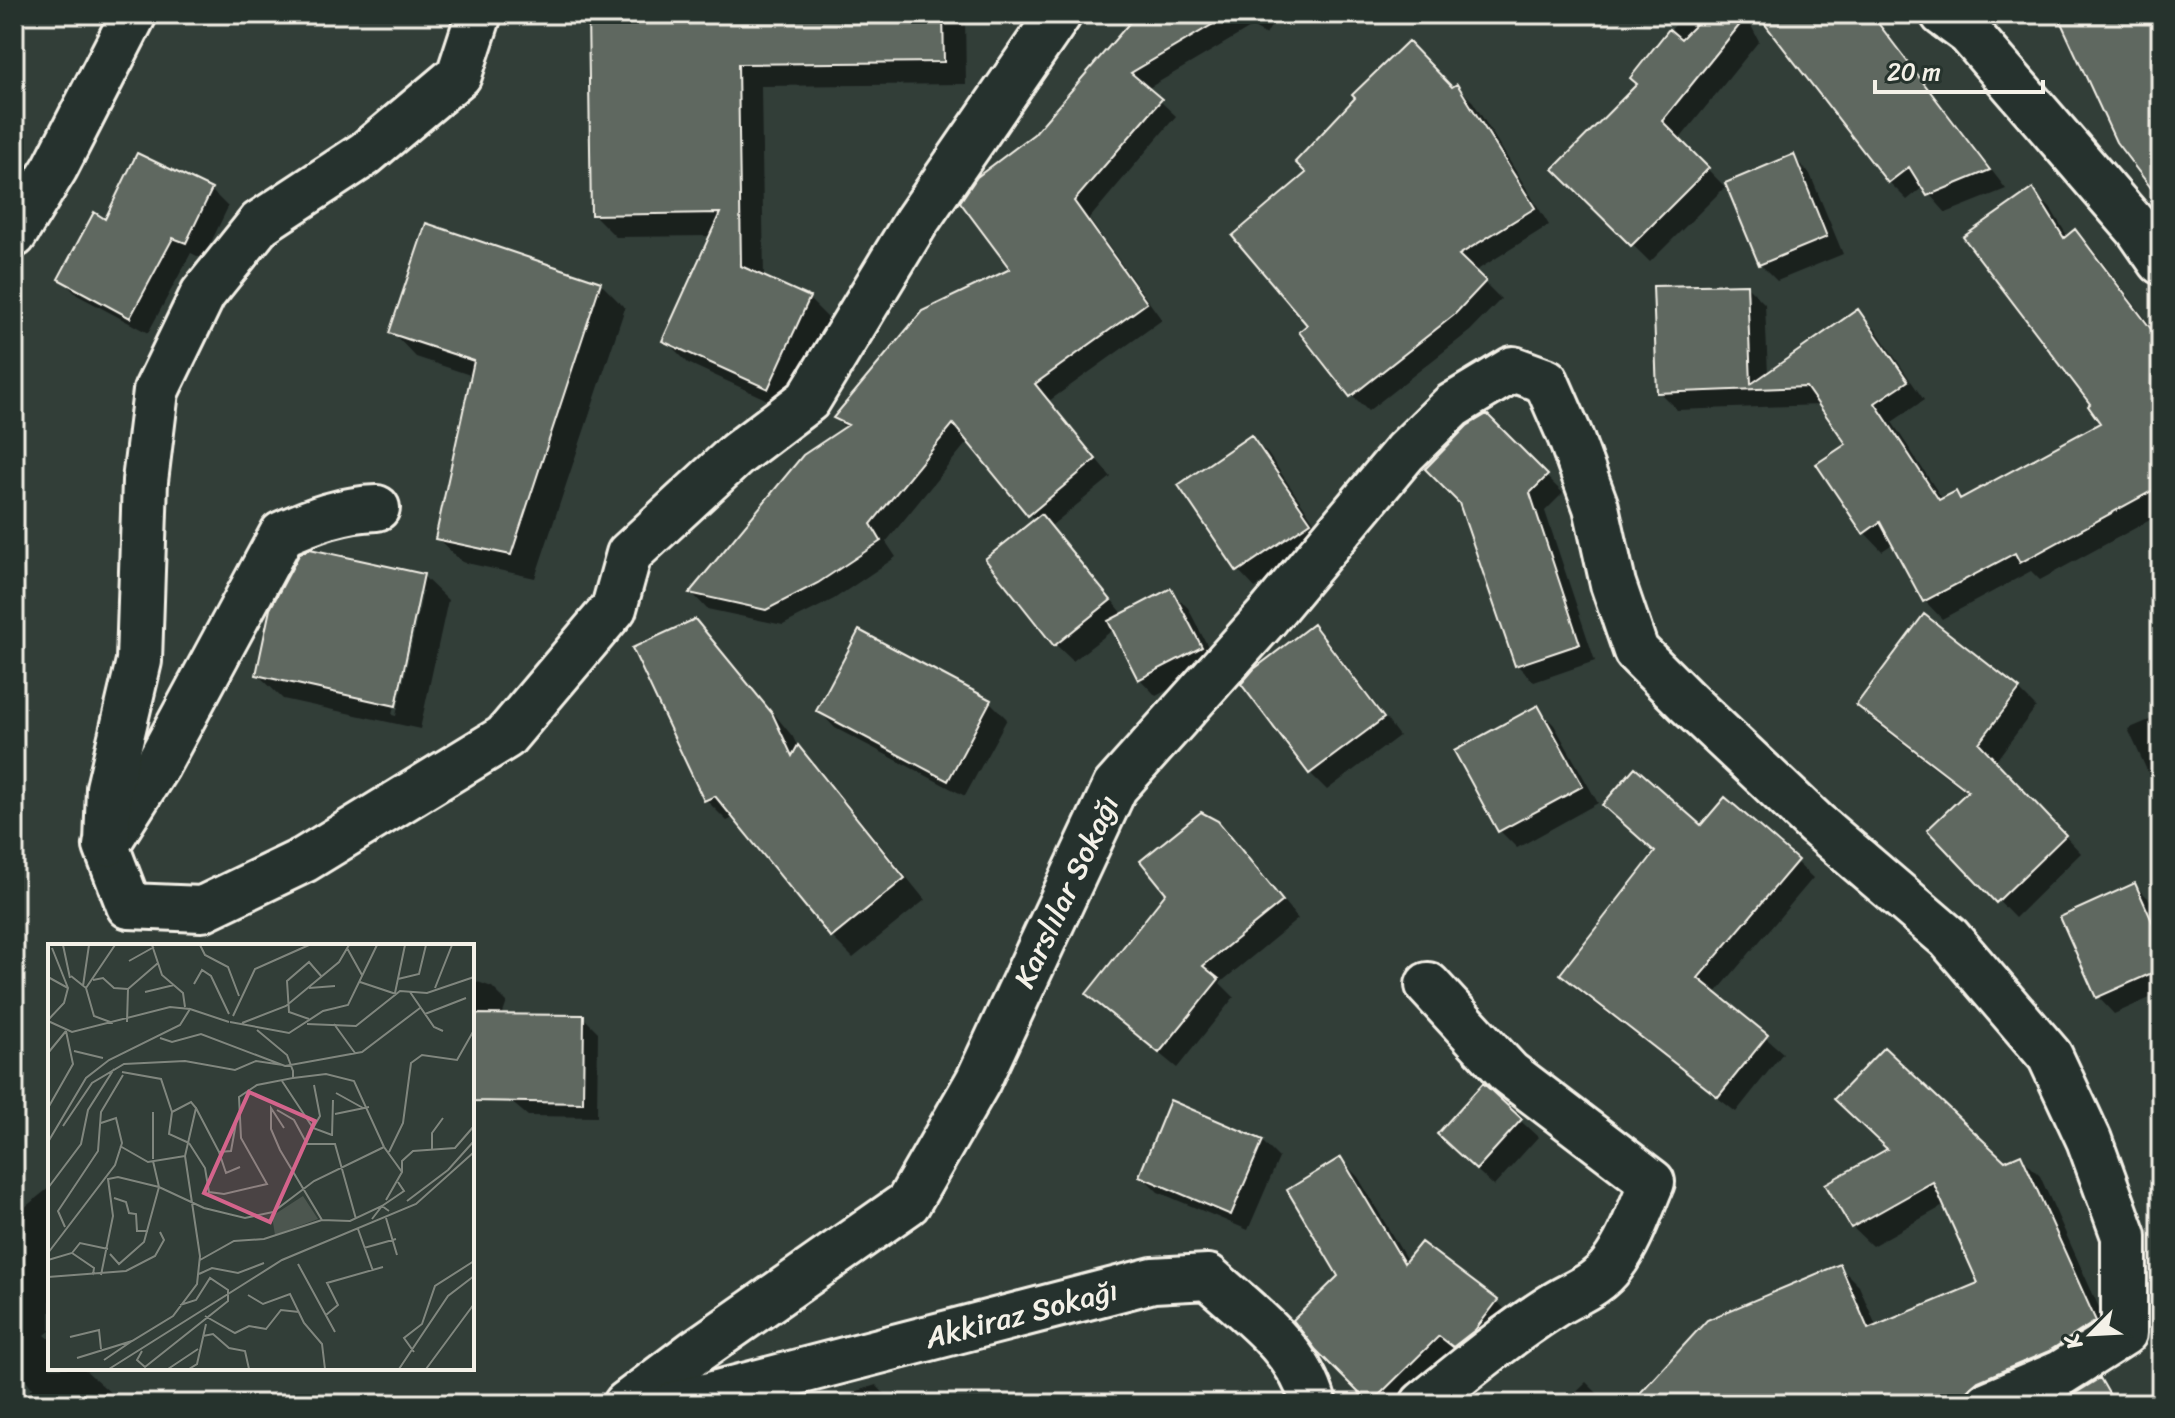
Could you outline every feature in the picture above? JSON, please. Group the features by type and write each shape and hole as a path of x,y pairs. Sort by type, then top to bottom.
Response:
{"street":[{"path":"14,235 55,168 134,14"},
{"path":"479,14 459,75 365,154 260,223 203,294 156,391 145,481 139,661 109,788 106,846 129,906 202,909 304,860 505,737 614,608 629,554 737,454 808,400 916,222 1059,14"},
{"path":"1943,14 1969,33 2138,229 2161,262"},
{"name":"Karslılar Sokağı","path":"626,1404 908,1203 978,1081 1115,787 1268,616 1405,452 1452,406 1513,369 1546,381 1570,436 1596,507 1613,584 1636,651 1816,824 1949,938 2050,1056 2089,1140 2124,1236 2124,1333 2061,1373 1988,1404"},
{"path":"106,846 158,764 282,534 318,518 353,508 377,508"},
{"path":"1423,1404 1485,1353 1553,1305 1591,1286 1611,1266 1652,1182 1509,1073 1428,985"},
{"name":"Akkiraz Sokağı","path":"675,1404 1153,1280 1208,1277 1281,1343 1308,1381 1314,1404"}],"building":[{"path":"588,14 943,14 944,62 738,64 741,266 810,297 768,389 662,341 720,213 591,215"},
{"path":"1137,14 1230,14 1131,73 1162,99 1074,201 1147,303 1035,384 1096,459 1028,516 953,424 871,524 881,541 818,583 766,610 689,593 803,455 848,425 833,418 922,311 1010,269 960,202 977,177 1034,134"},
{"path":"1706,14 1734,14 1742,22 1662,121 1709,168 1631,246 1553,169 1637,84 1630,78 1669,29 1681,39"},
{"path":"1757,14 1871,14 1990,170 1927,196 1909,167 1888,183"},
{"path":"2057,14 2161,14 2161,201 2116,142"},
{"path":"1408,41 1452,87 1457,84 1535,208 1459,255 1486,281 1454,315 1350,397 1299,332 1307,325 1232,236 1306,173 1295,162 1355,98 1352,95"},
{"path":"137,153 212,189 186,243 173,238 130,318 58,279 94,212 105,219"},
{"path":"1794,154 1827,237 1759,265 1725,183"},
{"path":"2033,188 2064,238 2075,229 2161,342 2161,486 2020,563 2015,553 1923,602 1880,522 1863,534 1816,464 1846,444 1806,387 1657,393 1653,286 1747,284 1751,384 1858,309 1908,381 1875,403 1939,500 1956,491 1960,499 2100,423 2088,406 2090,404 1963,237"},
{"path":"426,223 601,282 511,555 435,539 474,361 389,333"},
{"path":"1487,414 1548,475 1530,493 1580,644 1515,666 1459,503 1425,469 1467,426"},
{"path":"1251,435 1311,522 1237,572 1178,485"},
{"path":"1041,514 1111,600 1054,646 985,559"},
{"path":"310,549 424,574 396,706 256,675 270,609 300,553"},
{"path":"1171,588 1202,647 1138,680 1108,621"},
{"path":"1924,614 2020,689 1979,743 2066,835 1996,903 1927,830 1968,791 1856,705"},
{"path":"695,619 772,713 792,756 798,745 905,878 831,938 715,796 704,801 632,648"},
{"path":"1313,624 1384,718 1309,774 1241,684 1254,669"},
{"path":"859,630 991,700 948,781 816,711"},
{"path":"1538,705 1583,786 1498,832 1454,751"},
{"path":"1635,767 1701,825 1725,797 1798,860 1698,978 1768,1035 1718,1097 1560,974 1655,852 1602,805"},
{"path":"1201,812 1218,821 1283,901 1203,966 1219,979 1159,1053 1086,994 1166,893 1140,861"},
{"path":"2135,883 2161,941 2161,969 2096,998 2060,917"},
{"path":"474,1014 584,1015 583,1103 474,1101"},
{"path":"1884,1047 2005,1161 2021,1154 2096,1321 2049,1351 1978,1381 1968,1390 1964,1404 1630,1404 1707,1320 1840,1264 1868,1329 1978,1283 1933,1182 1851,1228 1825,1184 1887,1149 1834,1099"},
{"path":"1483,1083 1522,1119 1476,1170 1437,1134"},
{"path":"1170,1100 1263,1140 1231,1215 1139,1176"},
{"path":"1341,1157 1404,1263 1421,1242 1498,1300 1475,1330 1453,1347 1439,1336 1370,1404 1316,1350 1293,1320 1338,1276 1287,1190"},
{"path":"2100,1378 2115,1404 2052,1404 2074,1394"}]}
